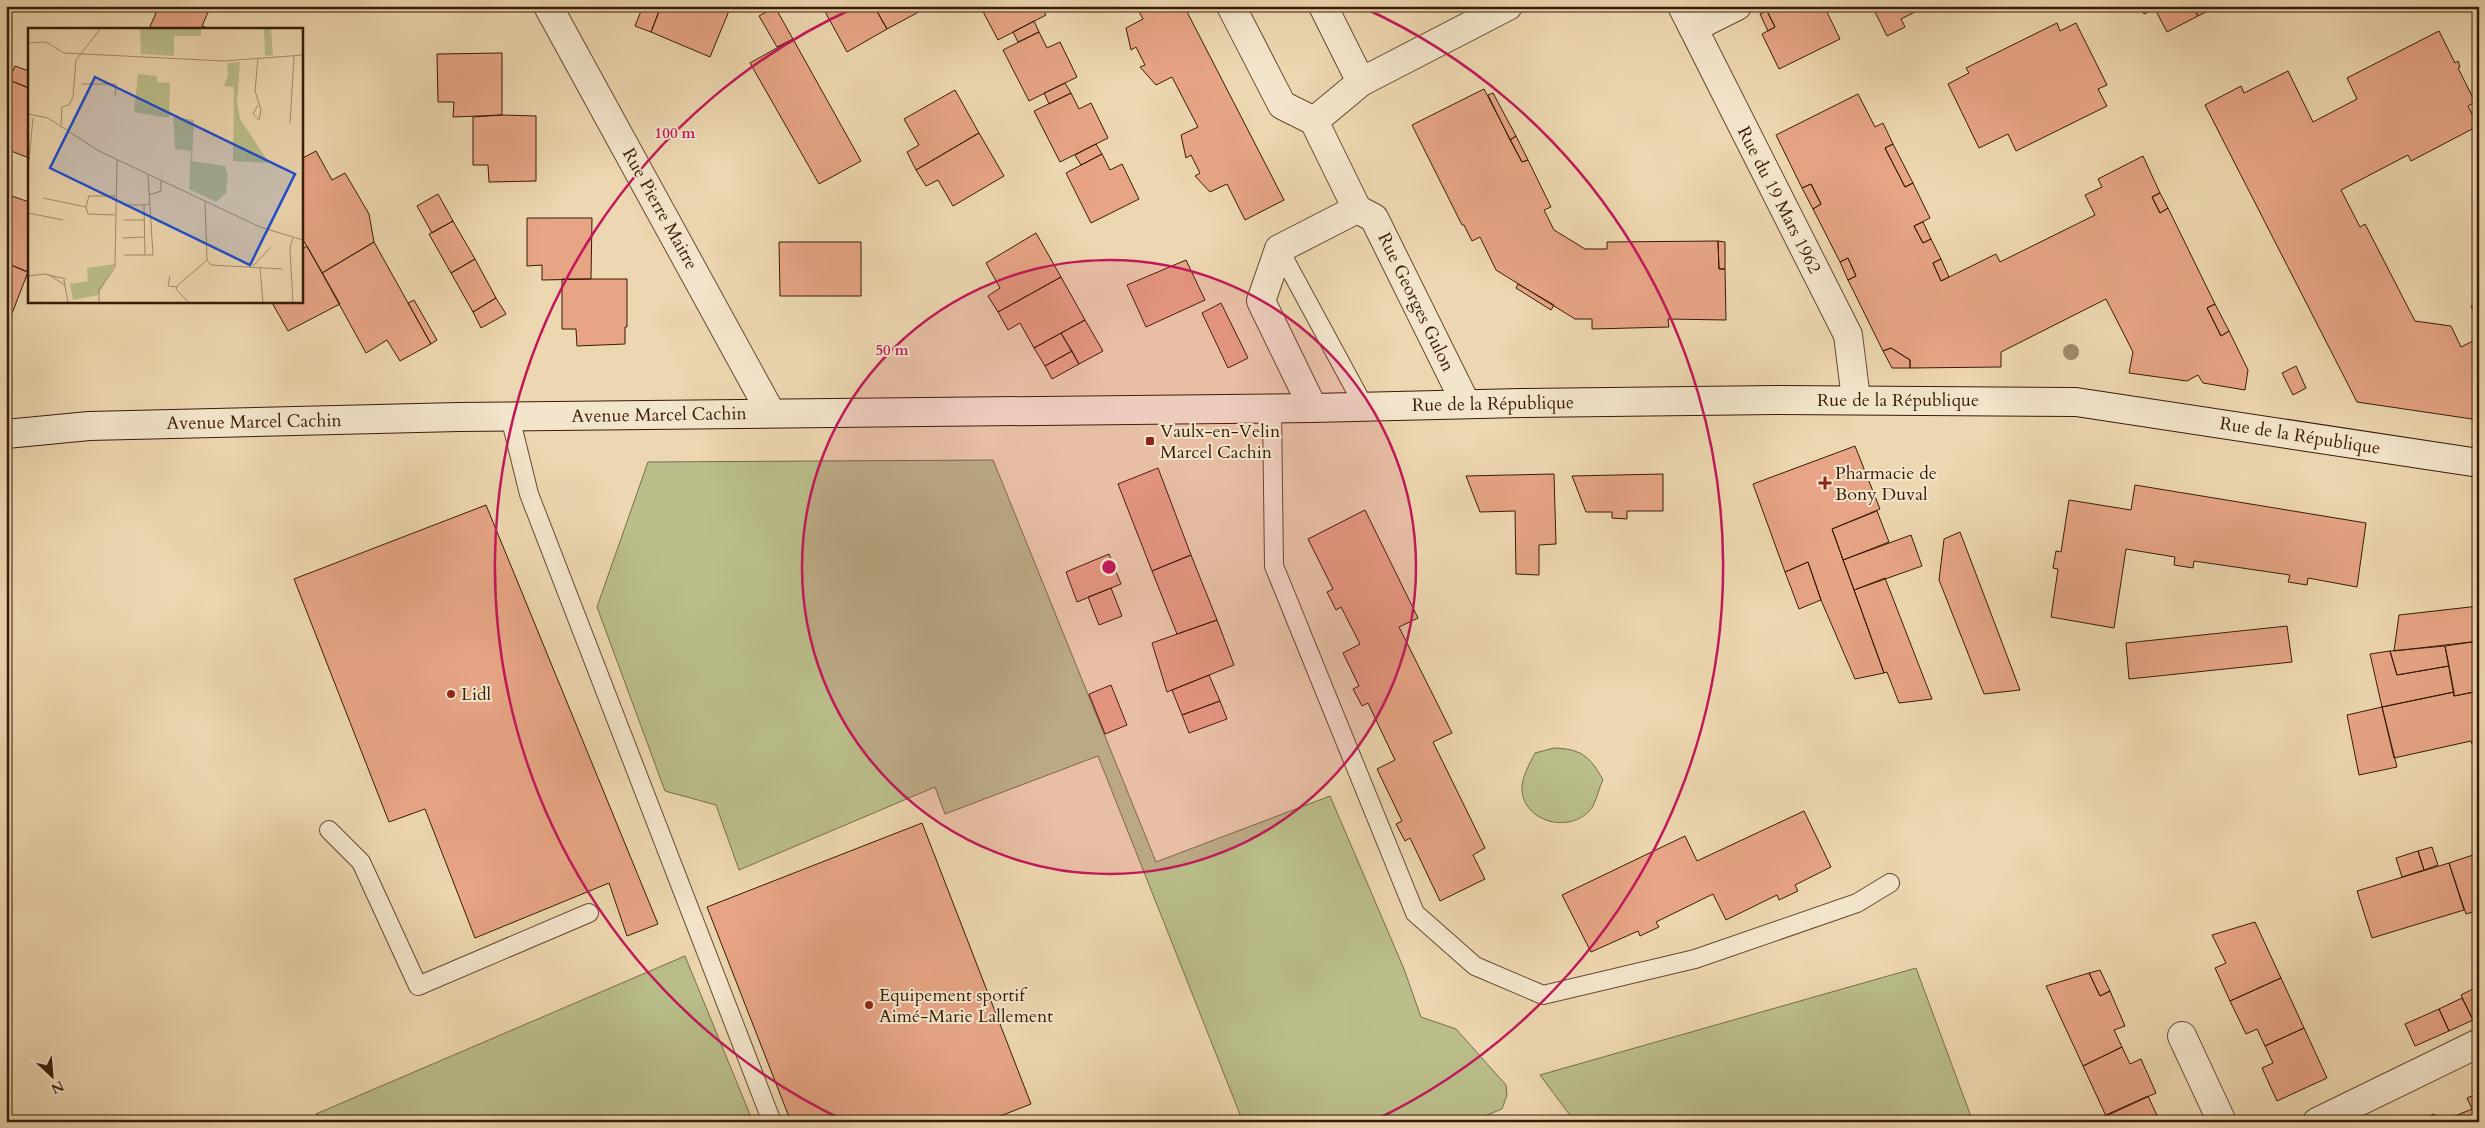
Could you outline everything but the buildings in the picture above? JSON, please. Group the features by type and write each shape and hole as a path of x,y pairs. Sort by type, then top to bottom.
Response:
{"street":[{"name":"Rue Pierre Maitre","path":"548,6 771,413"},
{"path":"1231,6 1282,105 1314,121 1361,82 1508,6"},
{"path":"1324,6 1361,82"},
{"path":"1687,17 1737,6"},
{"name":"Rue du 19 Mars 1962","path":"1687,17 1848,335 1856,399"},
{"name":"Rue Georges Gulon","path":"1314,121 1357,209 1374,218 1466,404"},
{"path":"1313,408 1261,301 1279,249 1357,209"},
{"name":"Rue de la République","path":"1313,408 1856,399 2076,402 2479,463"},
{"name":"Avenue Marcel Cachin","path":"6,434 89,426 510,417 1313,408"},
{"path":"2182,1036 2222,1122"},
{"path":"2316,1122 2479,1043"}],"lane":[{"path":"1279,249 1364,406"},
{"path":"1272,408 1274,566 1415,913 1475,966 1543,995 1695,959 1857,902 1890,883"},
{"path":"510,417 529,494 772,1122"},
{"path":"329,830 361,862 418,986 589,912"}],"green space":[{"path":"993,460 1156,862 1330,796 1404,969 1421,1017 1456,1029 1506,1085 1507,1095 1502,1109 1470,1122 1243,1122 1098,756 945,814 935,787 739,870 716,805 665,791 597,607 648,462"},
{"path":"1554,748 1571,750 1584,755 1594,765 1603,780 1593,806 1574,821 1562,823 1550,821 1530,809 1524,799 1522,786 1527,769 1535,753"},
{"path":"685,956 753,1122 330,1122 316,1114"},
{"path":"1916,968 1973,1122 1575,1122 1540,1075"}],"place":[{"name":"Vaulx-en-Velin Marcel Cachin","path":"1150,441"},
{"name":"Pharmacie de Bony Duval","path":"1825,483"},
{"name":"Lidl","path":"451,694"},
{"name":"Equipement sportif Aimé-Marie Lallement","path":"869,1005"}]}
